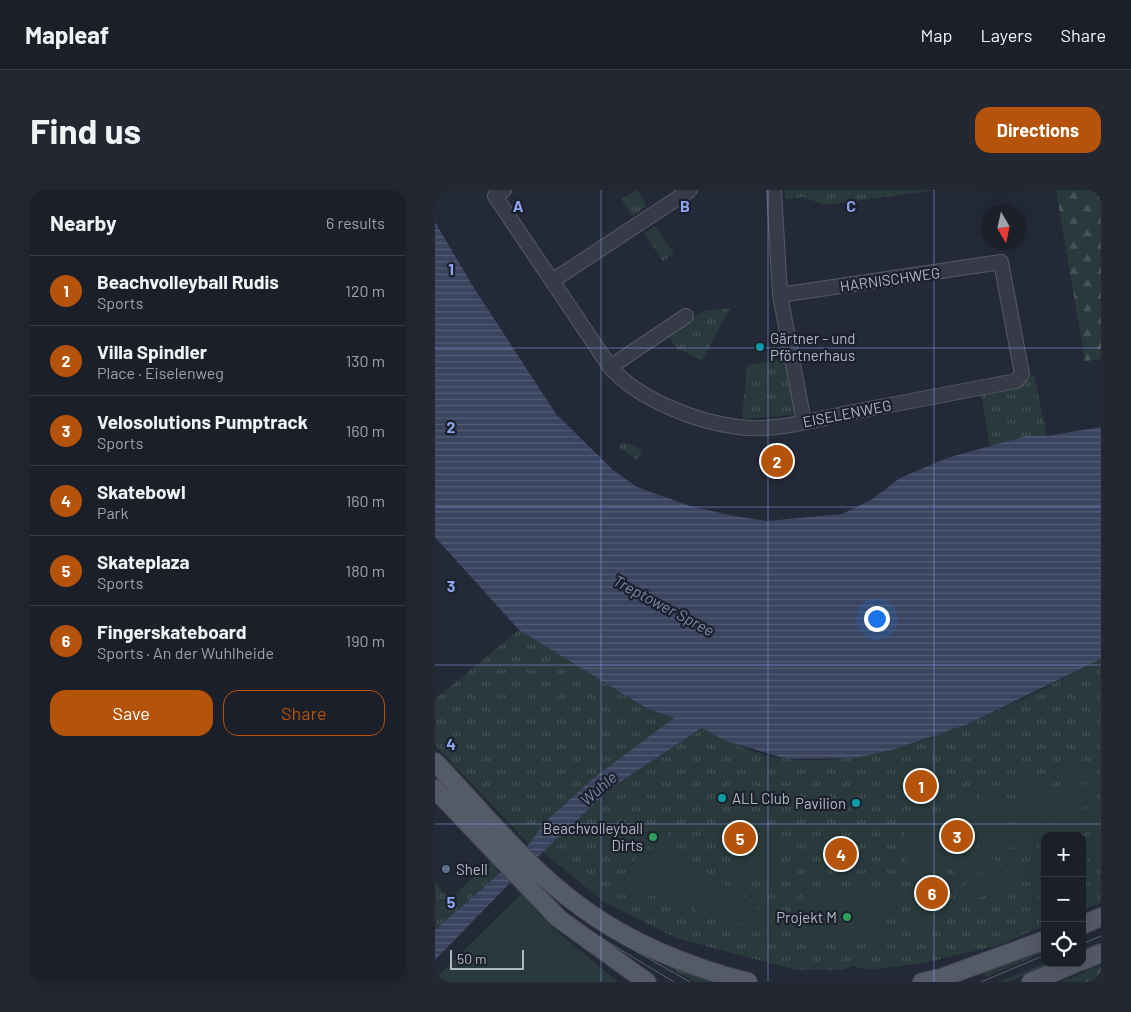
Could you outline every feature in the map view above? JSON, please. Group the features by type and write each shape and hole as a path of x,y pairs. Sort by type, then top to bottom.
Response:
{"main road":[{"path":"435,762 526,858 582,908 643,944 696,966 748,982"},
{"path":"435,788 558,918 647,982"},
{"path":"1086,924 1101,918"},
{"path":"922,982 959,977 1041,942"},
{"path":"1086,959 1101,953"},
{"path":"1031,982 1067,967"}],"street":[{"name":"EISELENWEG","path":"504,190 495,196 610,367 635,390 703,420 739,427 767,427 805,422 1016,381 1022,374"},
{"path":"552,281 690,190"},
{"path":"774,190 779,295 805,422"},
{"name":"HARNISCHWEG","path":"779,295 1001,262 1022,374"},
{"path":"610,367 686,316"}],"green space":[{"path":"637,190 647,206 632,216 621,199"},
{"path":"785,190 937,190 825,205 803,197 785,199"},
{"path":"1056,190 1101,190 1101,359 1085,361"},
{"path":"655,226 674,254 663,261 644,233"},
{"path":"730,308 702,360 676,348 668,335 703,311"},
{"path":"786,358 796,410 793,415 742,419 747,365"},
{"path":"1034,376 1047,436 1026,436 990,446 981,394 1021,387 1030,377"},
{"path":"622,443 636,446 642,453 637,460 619,447"},
{"path":"519,630 646,708 674,718 544,823 529,844 435,745 435,699"},
{"path":"1101,659 1101,903 1086,909 1086,832 1041,832 1041,928 999,945 924,963 871,970 852,966 843,970 796,970 676,938 604,902 543,852 611,788 703,728 743,748 765,755 787,759 826,760 867,755 908,745 949,731 1029,696"},
{"path":"1076,766 1086,768 1099,778 1097,789 1090,798 1072,806 1042,815 986,826 985,831 1008,828 1101,805 1101,826 1086,832 1041,832 1041,844 1013,847 1000,852 989,852 980,847 974,839 971,830 976,815 984,807 1001,801 1064,790 1088,783 1085,780 1062,781 1035,786 984,800 980,798 979,793 981,790"},
{"path":"930,773 931,798 912,799 911,774"},
{"path":"970,799 977,800 979,807 970,824 969,836 971,842 980,852 994,860 993,868 987,873 952,871 946,857 944,840 947,808 952,803"},
{"path":"938,811 942,876 908,879 903,813"},
{"path":"714,823 749,834 793,843 793,851 781,853 778,879 731,874 733,848 708,838"},
{"name":"Beachvolleyball Dirts","path":"640,829 669,831 664,853 636,842"},
{"path":"1101,842 1101,855 1086,860 1086,847"},
{"path":"640,851 654,852 684,863 701,876 740,891 747,901 755,907 776,916 776,929 762,923 729,923 704,917 684,899 667,896 645,896 628,889 624,880"},
{"path":"491,861 499,874 435,930 435,881 442,891 451,898"},
{"path":"1041,861 1041,875 969,901 964,885"},
{"name":"Projekt M","path":"895,888 897,912 884,913 886,941 813,945 812,921 805,911 804,893"},
{"path":"521,894 553,928 618,982 435,982 435,979"},
{"path":"931,901 933,930 914,932 912,902"},
{"path":"1041,952 986,977 984,972"},
{"path":"652,958 723,982 695,982"},
{"path":"1041,965 1041,967 1044,967 1008,982 998,982"},
{"path":"1101,965 1101,982 1061,982"}],"water":[{"path":"435,222 474,288 556,414 613,470 637,487 690,506 767,521 842,514 871,500 900,478 947,458 1026,436 1047,436 1101,427 1101,659 968,724 895,749 856,758 787,759 726,741 702,728 611,788 509,884 435,960 435,930 499,874 529,844 544,823 595,777 674,718 646,708 519,630 435,537"}],"tram line":[{"path":"435,772 511,855 560,901 607,934 690,982"},
{"path":"588,930 674,982"},
{"path":"1086,942 1101,936"},
{"path":"981,982 1041,957"}],"place":[{"name":"Gärtner - und Pförtnerhaus","path":"760,347"},
{"name":"Villa Spindler","path":"777,461"},
{"name":"Beachvolleyball Rudis","path":"921,786"},
{"name":"ALL Club","path":"722,798"},
{"name":"Pavilion","path":"856,803"},
{"name":"Velosolutions Pumptrack","path":"957,836"},
{"name":"Beachvolleyball Dirts","path":"653,837"},
{"name":"Skateplaza","path":"740,838"},
{"name":"Skatebowl","path":"841,854"},
{"name":"Shell","path":"446,869"},
{"name":"Fingerskateboard","path":"932,893"},
{"name":"Projekt M","path":"847,917"}],"water label":[{"name":"Treptower Spree","path":"664,605"},
{"name":"Wuhle","path":"598,788"}]}
